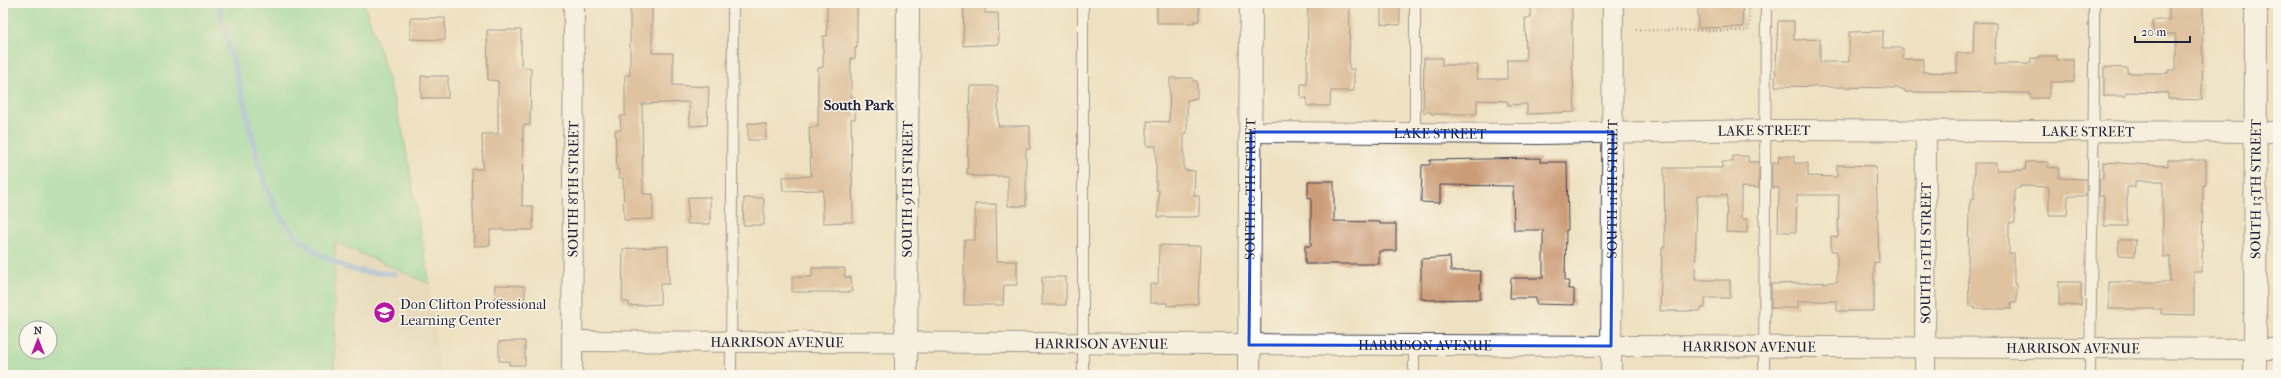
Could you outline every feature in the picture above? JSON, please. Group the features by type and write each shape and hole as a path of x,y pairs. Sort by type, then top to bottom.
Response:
{"main road":[{"name":"SOUTH 9TH STREET","path":"906,375 908,3"},
{"name":"SOUTH 10TH STREET","path":"1249,375 1251,3"},
{"name":"SOUTH 13TH STREET","path":"2255,375 2256,3"}],"street":[{"name":"SOUTH 8TH STREET","path":"572,375 574,3"},
{"name":"SOUTH 11TH STREET","path":"1611,375 1613,3"},
{"name":"LAKE STREET","path":"1250,132 1415,133 1766,130 2278,132"},
{"name":"SOUTH 12TH STREET","path":"1925,375 1926,130"},
{"name":"HARRISON AVENUE","path":"572,341 2278,349"}],"lane":[{"path":"731,375 733,3"},
{"path":"1083,3 1083,375"},
{"path":"1415,3 1415,133"},
{"path":"1764,375 1766,3"},
{"path":"2090,375 2092,153 2094,131 2094,3"},
{"path":"1414,345 1414,375"}],"path":[{"path":"1636,30 1746,31 1749,27 1749,3"}],"highlighted area":[{"path":"1251,132 1613,132 1611,346 1249,345"}],"shaded area":[{"name":"Don Clifton Professional Learning Center","path":"335,242 430,284 441,375 185,375 185,369 334,371"}],"green space":[{"path":"3,3 364,3 382,57 403,133 430,284 335,242 334,371 185,369 185,375 3,375"}],"building":[{"path":"630,3 652,3 652,53 673,53 673,85 709,87 707,125 690,126 689,102 642,104 643,194 653,194 653,219 624,220 623,178 619,178 619,170 617,170 615,130 621,130 620,116 625,116 625,75 630,75"},
{"path":"827,3 857,3 857,48 855,48 855,58 851,58 851,97 855,97 855,119 851,119 853,222 823,223 823,190 783,191 782,177 811,176 809,127 818,127 818,68 823,67 823,36 827,36"},
{"path":"964,3 985,3 985,13 998,13 999,44 963,46"},
{"path":"1157,3 1199,3 1199,21 1194,21 1194,23 1157,23"},
{"path":"1308,3 1350,3 1349,69 1354,69 1354,91 1331,91 1330,106 1307,106 1307,98 1301,98 1301,84 1307,84"},
{"path":"1381,3 1400,3 1400,25 1381,24"},
{"path":"1698,3 1742,3 1743,27 1698,28"},
{"path":"2169,3 2203,3 2202,100 2168,99 2168,93 2126,92 2126,96 2104,96 2104,67 2127,68 2127,73 2168,73 2168,70 2176,70 2176,34 2153,34 2153,20 2169,20"},
{"path":"1531,4 1572,4 1572,61 1575,112 1527,114 1527,104 1508,105 1507,101 1477,100 1477,114 1431,114 1431,112 1423,112 1424,58 1442,58 1442,65 1478,65 1477,79 1507,79 1507,60 1526,60 1525,18 1531,18"},
{"path":"410,18 445,18 445,40 410,39"},
{"path":"1778,21 1794,21 1794,40 1820,39 1820,62 1849,62 1849,32 1883,31 1883,48 1903,48 1903,59 1923,59 1923,72 1957,73 1957,53 1973,53 1974,22 1996,23 1995,64 2028,64 2031,63 2031,58 2039,58 2039,56 2057,56 2057,60 2074,60 2074,82 2051,82 2048,98 2030,98 2030,93 1905,92 1905,90 1898,88 1775,86"},
{"path":"487,30 521,30 521,66 531,68 530,125 524,125 523,127 522,206 533,206 533,230 490,230 490,246 474,246 472,169 483,169 482,134 498,134 498,81 488,80"},
{"path":"421,76 448,76 448,98 421,98"},
{"path":"1170,78 1193,78 1193,81 1197,81 1197,98 1187,100 1187,133 1184,133 1184,170 1195,171 1194,196 1199,196 1199,216 1194,217 1158,217 1159,190 1156,190 1156,146 1147,146 1147,121 1169,122"},
{"path":"970,86 998,86 998,126 1030,126 1030,149 1026,149 1026,206 1008,206 1008,176 972,176 972,174 967,174"},
{"path":"748,123 766,124 766,140 748,140"},
{"path":"1733,156 1748,156 1748,162 1759,162 1759,188 1741,187 1741,219 1747,219 1747,233 1726,232 1727,195 1697,195 1695,280 1730,280 1730,298 1705,298 1705,308 1701,308 1701,311 1660,311 1662,247 1665,247 1664,168 1722,168 1722,162 1733,162"},
{"path":"1779,156 1794,156 1794,163 1808,163 1808,176 1837,177 1837,165 1876,166 1879,263 1874,262 1874,311 1837,311 1837,301 1798,301 1798,308 1771,308 1771,284 1837,282 1837,251 1831,251 1831,236 1838,237 1839,195 1797,195 1796,232 1778,232 1779,188 1772,188 1772,163 1778,163"},
{"path":"1540,158 1540,162 1567,162 1568,230 1566,230 1565,281 1569,281 1568,289 1574,289 1574,305 1536,304 1536,298 1510,298 1511,278 1543,278 1543,230 1514,230 1513,186 1440,185 1440,203 1421,202 1422,165 1430,165 1430,160"},
{"path":"2168,160 2206,160 2206,185 2203,185 2202,272 2194,272 2194,315 2161,314 2161,309 2109,309 2109,282 2170,282 2170,257 2163,257 2163,181 2135,181 2135,187 2127,187 2127,226 2104,226 2104,196 2099,196 2099,179 2103,179 2103,162 2168,166"},
{"path":"2026,162 2048,162 2048,167 2059,168 2059,178 2086,179 2086,196 2068,196 2067,215 2049,215 2049,187 2020,186 2020,188 2015,188 2015,223 2009,223 2009,253 2014,253 2014,284 2017,284 2017,302 2011,302 2011,309 1975,309 1975,306 1969,306 1968,265 1969,207 1971,199 1974,199 1974,163 1996,163 1996,170 2025,170"},
{"path":"1308,181 1334,181 1334,221 1380,222 1380,224 1396,224 1396,251 1379,251 1379,264 1305,264 1305,246 1311,246 1311,198 1308,198"},
{"path":"688,197 710,197 710,224 687,224"},
{"path":"744,198 764,198 764,225 743,225"},
{"path":"975,204 996,204 997,261 1017,261 1017,285 1004,285 1003,305 964,305 964,240 975,240"},
{"path":"2119,240 2136,240 2135,256 2118,255"},
{"path":"1159,245 1200,246 1198,304 1167,306 1167,303 1150,303 1150,284 1158,284"},
{"path":"668,246 669,284 660,284 660,304 629,306 629,302 622,302 623,249"},
{"path":"1450,257 1451,271 1481,271 1480,299 1421,299 1421,259"},
{"path":"812,268 845,268 845,277 851,277 852,292 792,292 792,277 812,277"},
{"path":"1042,277 1066,277 1066,305 1042,305"},
{"path":"2059,282 2081,282 2081,305 2059,305"},
{"path":"495,285 525,286 525,305 494,305"},
{"path":"525,341 525,365 509,365 509,361 499,361 499,342"}],"waterway":[{"path":"218,3 262,174 277,210 288,226 302,241 319,254 350,269 395,274"}],"place":[{"name":"Don Clifton Professional Learning Center","path":"384,312"}],"district":[{"name":"South Park","path":"859,105"}]}
